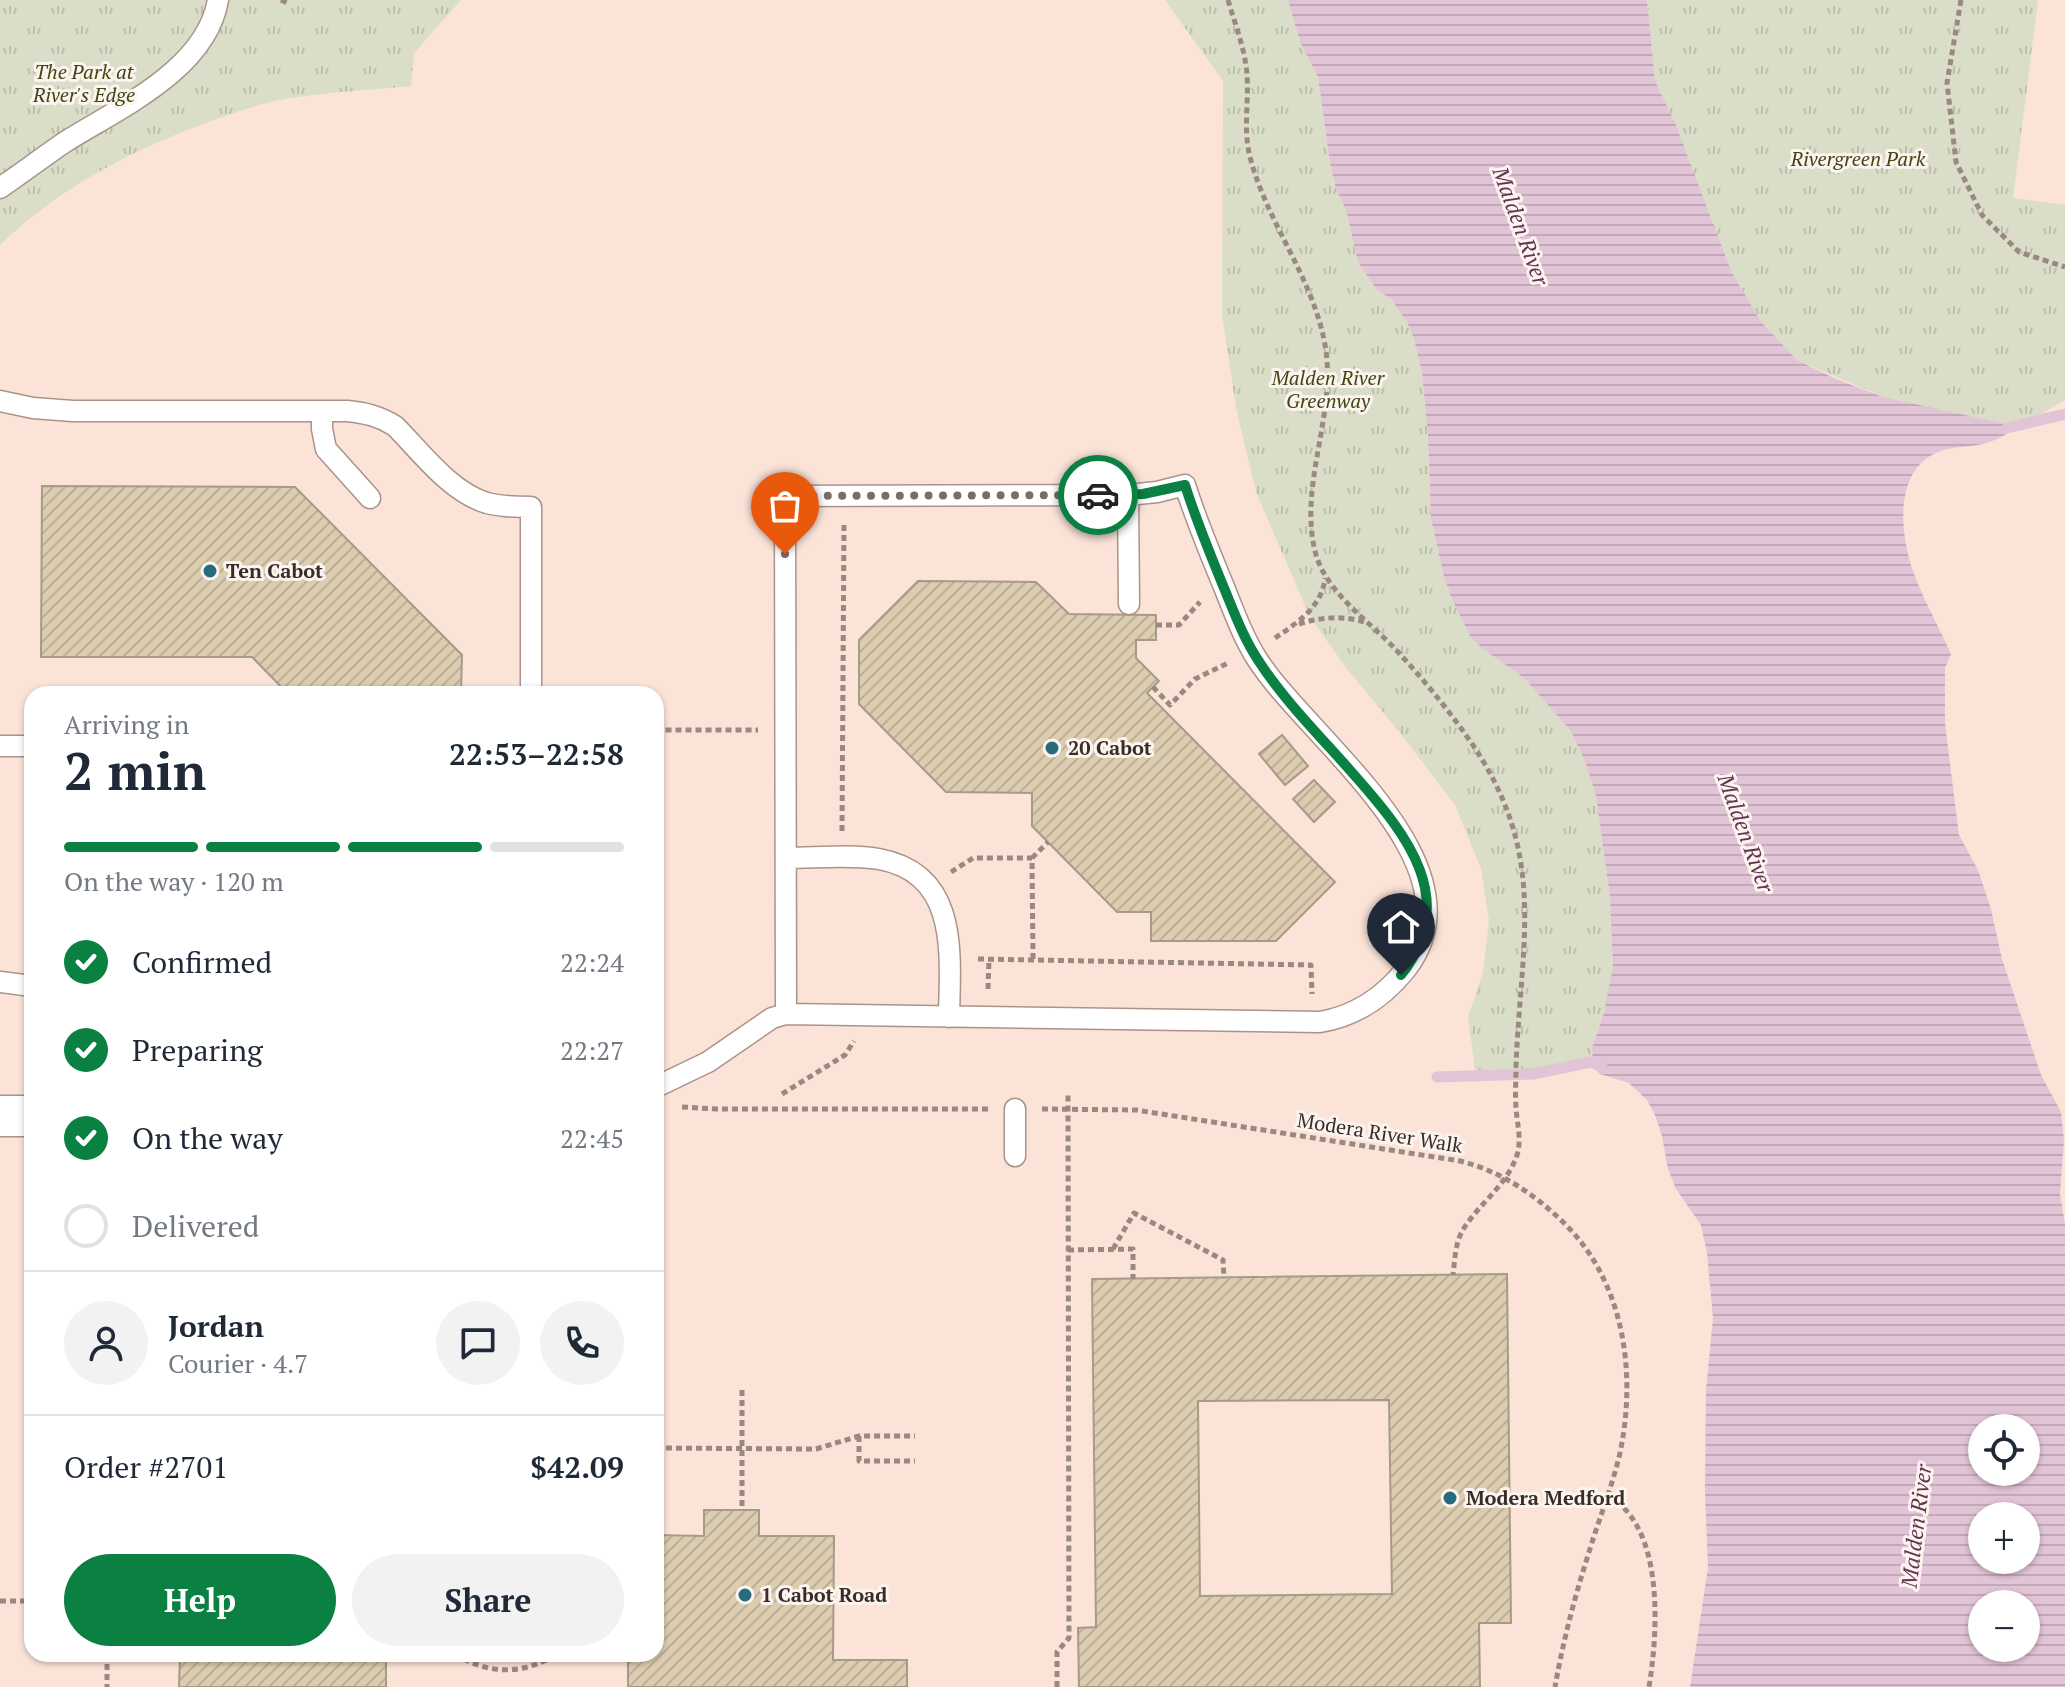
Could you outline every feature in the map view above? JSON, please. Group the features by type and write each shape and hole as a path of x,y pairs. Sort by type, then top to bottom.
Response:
{"street":[{"path":"0,1116 24,1116"}],"lane":[{"path":"0,188 161,81 193,51 208,30 218,0"},
{"path":"0,401 53,411 361,412 385,420 395,426 451,482 471,496 499,505 531,507 531,686"},
{"path":"322,411 326,449 370,498"},
{"path":"664,1083 708,1062 772,1018 786,1014 1312,1023 1342,1017 1364,1008 1384,993 1410,964 1424,929 1427,904 1423,878 1414,853 1391,819 1257,658 1239,625 1185,485 1128,495 785,496 786,1014"},
{"path":"1128,495 1129,604"},
{"path":"0,746 24,746"},
{"path":"786,858 879,859 902,866 923,880 938,899 948,927 949,1017"},
{"path":"0,982 24,985"},
{"path":"1015,1109 1015,1156"}],"path":[{"path":"281,0 290,4"},
{"path":"1228,0 1247,70 1246,132 1250,158 1311,298 1326,350 1327,404 1312,512 1313,539 1325,576 1413,670 1468,738 1501,793 1522,864 1526,905 1525,962 1515,1098 1520,1146 1506,1178 1464,1228 1456,1248 1453,1275"},
{"path":"1961,0 1947,83 1956,162 1982,215 2019,252 2065,267"},
{"path":"786,833 842,832 844,495"},
{"path":"1274,638 1311,609 1321,596 1325,576"},
{"path":"1156,625 1179,625 1201,602"},
{"path":"1290,628 1328,618 1354,619 1371,625"},
{"path":"1153,687 1170,705 1195,679 1230,661"},
{"path":"664,730 785,730"},
{"path":"951,872 973,858 1032,858 1048,842"},
{"path":"1032,858 1033,960"},
{"path":"942,863 957,881"},
{"path":"975,949 975,959 1311,965 1312,1023"},
{"path":"782,1094 845,1055 852,1047 855,1016"},
{"path":"1057,1687 1057,1652 1069,1638 1068,1094"},
{"name":"Modera River Walk","path":"673,1105 717,1109 1136,1110 1417,1153 1474,1164 1506,1178 1544,1205 1575,1233 1595,1261 1612,1295 1625,1349 1627,1386 1620,1451 1581,1580 1555,1687"},
{"path":"1113,1249 1134,1213 1223,1260 1224,1278"},
{"path":"1068,1250 1133,1249 1133,1279"},
{"path":"742,1390 742,1510"},
{"path":"859,1436 859,1461 915,1461"},
{"path":"664,1448 816,1449 859,1436 915,1436"},
{"path":"1608,1496 1617,1501 1634,1521 1648,1555 1656,1625 1649,1687"},
{"path":"0,1601 24,1601"},
{"path":"107,1662 107,1687"},
{"path":"471,1662 499,1670 531,1667 541,1662"}],"green space":[{"name":"The Park at River's Edge","path":"0,0 461,0 414,53 411,86 290,98 203,124 95,174 46,206 0,245"},
{"name":"Malden River Greenway","path":"1165,0 1288,0 1300,42 1318,77 1330,163 1336,189 1346,210 1358,262 1376,289 1391,299 1407,322 1414,339 1422,373 1428,435 1431,519 1451,597 1483,649 1524,678 1571,731 1596,796 1610,897 1613,967 1610,991 1592,1048 1591,1062 1533,1074 1476,1077 1468,1017 1483,972 1489,920 1481,869 1455,805 1347,669 1310,617 1256,492 1236,408 1222,314 1223,81"},
{"name":"Rivergreen Park","path":"1647,0 2038,0 2013,198 2065,205 2065,400 2036,417 2008,425 1883,397 1797,360 1760,322 1731,272 1655,82"}],"water":[{"name":"Malden River","path":"1288,0 1647,0 1655,81 1675,123 1731,271 1761,322 1797,360 1836,379 1883,397 2020,427 1990,442 1932,455 1919,465 1906,493 1904,527 1914,574 1951,654 1945,668 1945,724 1959,835 1978,870 2002,959 2041,1075 2061,1112 2064,1140 2060,1194 2065,1224 2065,1687 1690,1687 1708,1568 1706,1390 1713,1318 1701,1225 1676,1189 1668,1169 1662,1136 1647,1100 1629,1083 1600,1074 1593,1068 1592,1048 1604,1012 1613,967 1610,897 1596,796 1571,731 1524,678 1470,636 1451,597 1431,519 1428,435 1422,373 1414,339 1407,322 1391,299 1376,289 1358,262 1346,210 1336,189 1330,163 1318,77 1300,42"}],"building":[{"name":"Ten Cabot","path":"42,486 295,487 462,655 461,686 280,686 252,657 41,657"},
{"name":"20 Cabot","path":"918,581 1036,582 1069,614 1156,615 1156,640 1136,640 1136,658 1159,681 1147,693 1335,882 1276,941 1151,941 1151,912 1117,912 1032,826 1032,793 946,792 859,704 859,640"},
{"path":"1282,735 1308,766 1285,785 1259,754"},
{"path":"1314,780 1335,802 1314,822 1293,799"},
{"name":"Modera Medford","path":"1507,1274 1511,1623 1479,1623 1480,1687 1079,1687 1078,1628 1096,1627 1092,1279","holes":["1389,1400 1392,1594 1200,1596 1198,1401"]},
{"name":"1 Cabot Road","path":"704,1510 759,1510 759,1536 834,1536 833,1660 907,1660 907,1687 628,1687 628,1662 664,1662 664,1535 704,1536"},
{"path":"180,1662 386,1662 386,1687 179,1687"}],"waterway":[{"path":"2007,428 2065,414"},
{"path":"1437,1077 1533,1074 1591,1062 1602,1066"}],"way so far":[{"path":"785,554 785,496 1098,495"}],"place":[{"name":"Ten Cabot","path":"210,571"},
{"name":"20 Cabot","path":"1052,748"},
{"name":"Modera Medford","path":"1450,1498"},
{"name":"1 Cabot Road","path":"745,1595"}],"route":[{"path":"1098,495 1143,494 1185,485 1247,642 1267,674 1380,805 1414,853 1426,890 1426,917 1416,953 1401,975"}]}
